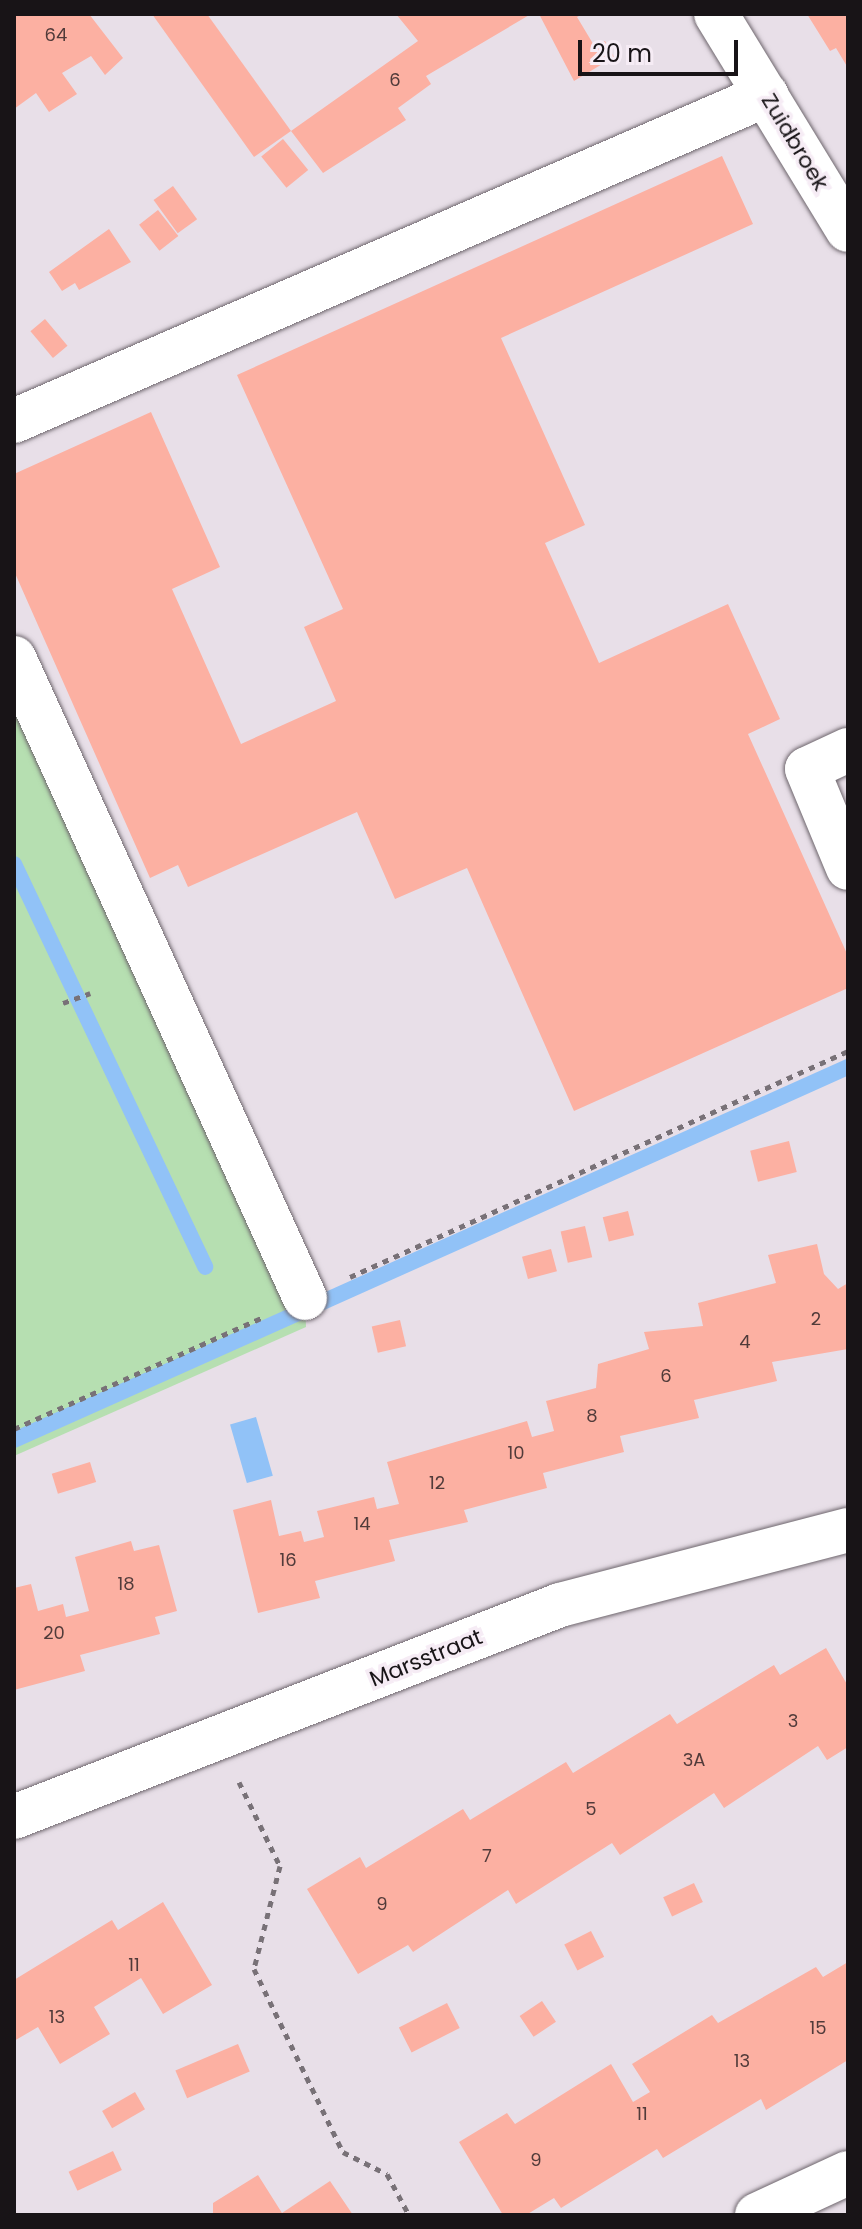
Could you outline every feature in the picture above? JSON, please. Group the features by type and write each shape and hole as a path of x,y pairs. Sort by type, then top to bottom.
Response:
{"street":[{"name":"Zuidbroek","path":"716,14 848,230"},
{"path":"14,421 766,95"},
{"path":"14,658 305,1298"},
{"path":"848,750 807,769 848,868"},
{"name":"Marsstraat","path":"14,1817 560,1605 848,1530"},
{"path":"757,2215 848,2173"}],"path":[{"path":"63,1003 90,993"},
{"path":"14,1429 848,1051"},
{"path":"211,1743 280,1866 254,1969 343,2152 387,2174 409,2215"}],"green space":[{"path":"14,681 305,1298 306,1327 14,1456"}],"water":[{"path":"256,1417 273,1476 247,1483 230,1424"}],"building":[{"path":"14,14 89,14 123,58 105,75 91,56 62,73 77,94 49,112 36,93 14,109"},
{"path":"152,14 207,14 291,131 254,157"},
{"path":"396,14 531,14 426,76 431,84 398,108 406,120 323,173 291,131 418,41"},
{"path":"539,14 583,14 577,17 595,47 605,41 614,57 574,81"},
{"path":"807,14 848,14 848,68 836,48 830,51"},
{"path":"283,139 308,170 286,188 261,157"},
{"path":"722,156 753,224 501,338 585,525 545,543 599,663 728,604 780,719 748,734 848,956 848,988 574,1111 467,868 395,899 357,812 188,887 178,865 150,878 14,571 14,474 151,412 220,567 172,589 241,744 336,701 304,627 343,609 237,375"},
{"path":"173,186 197,219 178,233 154,200"},
{"path":"158,210 178,236 159,251 139,225"},
{"path":"109,229 131,262 79,290 75,283 62,291 49,272"},
{"path":"45,319 67,346 53,358 30,331"},
{"path":"789,1141 797,1172 758,1182 750,1151"},
{"path":"628,1211 634,1235 609,1242 603,1217"},
{"path":"585,1226 592,1257 568,1263 561,1232"},
{"path":"817,1244 824,1274 838,1289 848,1283 848,1349 772,1362 777,1381 694,1400 699,1418 620,1436 624,1452 543,1473 547,1488 464,1510 468,1522 389,1540 395,1561 315,1581 320,1598 258,1613 233,1510 271,1500 279,1536 301,1531 304,1542 324,1537 317,1511 374,1497 377,1509 399,1504 387,1462 527,1421 532,1437 554,1431 546,1401 596,1388 598,1364 649,1349 644,1332 703,1326 698,1303 776,1283 768,1255"},
{"path":"551,1249 557,1271 528,1279 522,1257"},
{"path":"400,1320 406,1346 378,1353 372,1327"},
{"path":"90,1462 96,1482 58,1494 52,1474"},
{"path":"131,1541 134,1551 159,1545 177,1611 155,1617 160,1634 80,1655 85,1671 14,1690 14,1588 31,1584 38,1611 63,1604 66,1617 89,1611 75,1557"},
{"path":"826,1648 848,1686 848,1747 827,1760 818,1746 724,1808 714,1793 620,1855 612,1843 516,1904 508,1890 413,1952 408,1945 358,1974 307,1889 360,1857 366,1868 463,1809 470,1820 566,1762 573,1773 670,1714 677,1724 774,1665 780,1675"},
{"path":"694,1883 703,1902 672,1916 663,1897"},
{"path":"163,1902 212,1985 163,2014 141,1978 94,2007 110,2034 60,2064 38,2027 14,2041 14,1980 112,1920 118,1930"},
{"path":"591,1931 604,1957 577,1970 564,1945"},
{"path":"848,1962 848,2060 766,2110 761,2099 663,2158 657,2149 561,2208 554,2198 526,2215 503,2215 459,2142 507,2113 515,2124 611,2064 633,2102 650,2092 632,2064 712,2015 718,2023 816,1967 823,1977"},
{"path":"542,2001 556,2022 534,2037 520,2016"},
{"path":"447,2003 460,2028 412,2052 399,2028"},
{"path":"238,2044 250,2072 187,2098 175,2071"},
{"path":"135,2092 145,2109 112,2128 102,2111"},
{"path":"113,2151 122,2170 77,2191 69,2172"},
{"path":"258,2175 282,2213 330,2181 353,2215 213,2215 213,2203"}],"waterway":[{"path":"14,864 205,1267"},
{"path":"14,1440 848,1067"}]}
